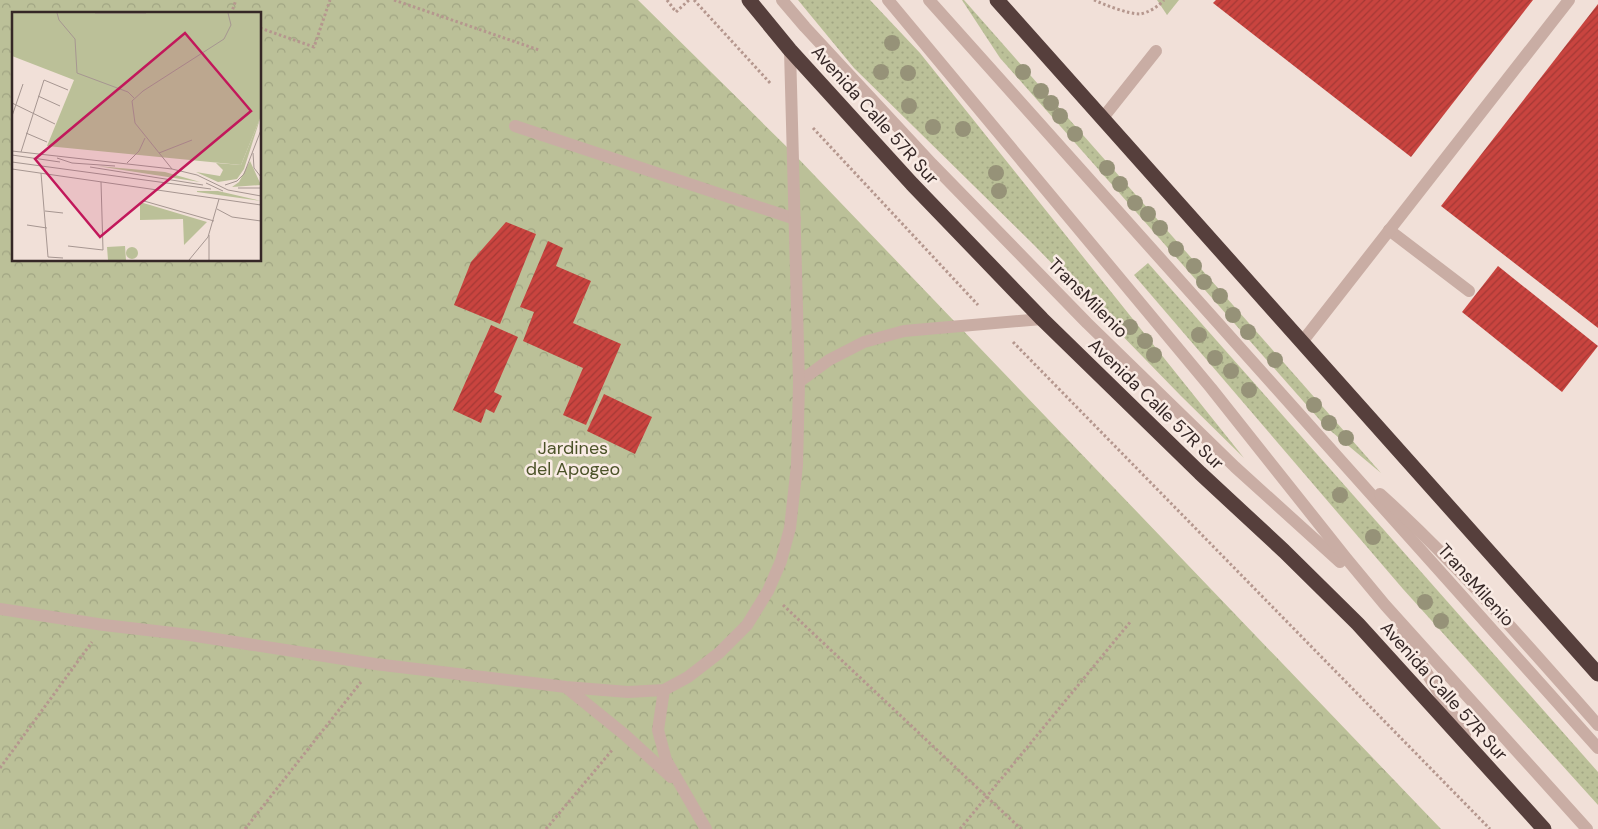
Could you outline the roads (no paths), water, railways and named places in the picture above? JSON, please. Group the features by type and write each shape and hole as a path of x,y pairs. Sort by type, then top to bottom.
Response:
{"highway":[{"name":"Avenida Calle 57R Sur","path":"749,0 790,50 912,184 1042,319 1193,467 1284,551 1358,624 1544,829"},
{"path":"997,0 1598,674"}],"lane":[{"name":"TransMilenio","path":"782,0 932,164 1087,323 1228,460 1385,605 1475,752"},
{"name":"TransMilenio","path":"888,0 1212,388 1385,605 1587,829"},
{"name":"TransMilenio","path":"929,0 1598,748"},
{"path":"1302,342 1569,0"},
{"path":"0,609 104,625 190,635 375,664 566,687 628,692 664,690 688,676 720,653 746,625 768,592 781,561 790,528 797,465 799,382 790,50"},
{"path":"1102,118 1156,51"},
{"path":"515,126 795,219"},
{"path":"1389,230 1469,291"},
{"path":"799,382 829,360 864,342 904,331 1042,319"},
{"name":"TransMilenio","path":"1327,446 1445,555 1598,725"},
{"path":"566,687 625,735 680,786"},
{"path":"664,690 658,730 666,760 706,829"}],"park label":[{"name":"Jardines del Apogeo","path":"573,458"}]}
